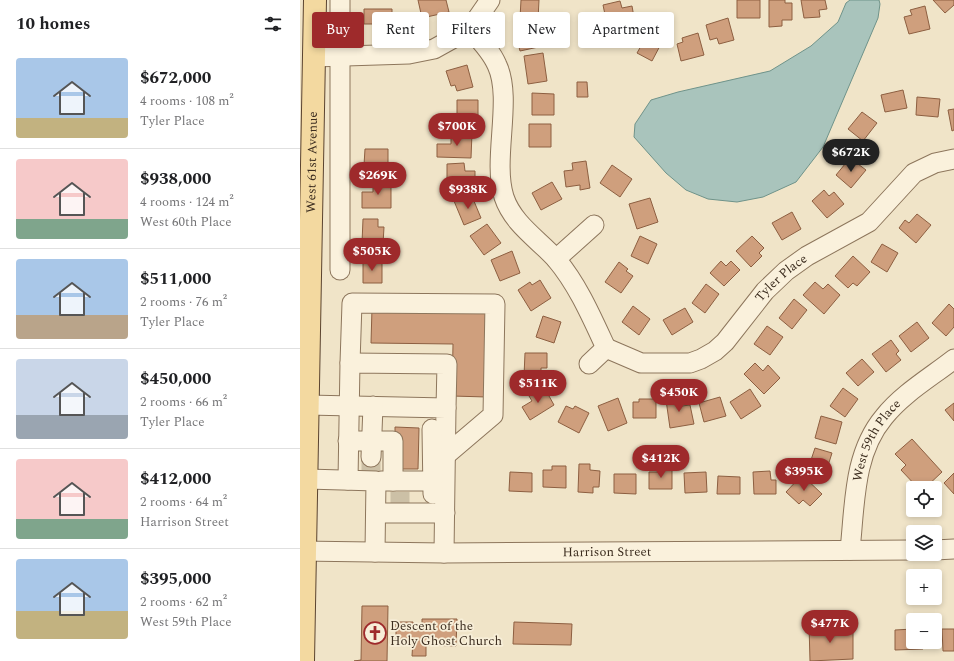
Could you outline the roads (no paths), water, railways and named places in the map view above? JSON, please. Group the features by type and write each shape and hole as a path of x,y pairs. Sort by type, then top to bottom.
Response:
{"main road":[{"name":"West 61st Avenue","path":"303,661 302,551 307,479 307,405 315,0"}],"street":[{"path":"340,0 340,270"},
{"path":"482,12 490,0"},
{"path":"314,57 409,54 437,47"},
{"path":"487,48 498,66 501,82 501,181 504,197 510,211 519,223 556,260 570,279 585,305 606,348 588,364"},
{"name":"Tyler Place","path":"606,348 641,363 690,362 701,359 716,351 725,342 765,291 786,271 807,256 869,222 914,173 935,163 954,159"},
{"path":"556,260 594,225"},
{"path":"348,480 352,304 495,304 493,415 446,455"},
{"name":"West 59th Place","path":"850,550 860,466 868,440 884,416 907,395 954,359"},
{"path":"350,362 446,364 446,455 439,513"},
{"path":"307,405 446,408"},
{"path":"371,449 373,406"},
{"path":"432,429 432,481 439,513 444,553"},
{"path":"348,441 371,449 393,441 389,489 376,513 375,552"},
{"path":"307,479 348,480 389,489 439,513"},
{"path":"389,489 432,481"},
{"path":"376,513 389,489"},
{"path":"942,550 954,549"},
{"name":"Harrison Street","path":"302,551 444,553 906,550"}],"water":[{"path":"850,0 879,0 880,4 878,18 823,147 796,182 763,197 737,202 708,199 686,190 666,173 634,137 635,124 651,100 678,92 770,71 811,46 838,22 846,3"}],"tunnel":[{"path":"371,457 371,477"},
{"path":"400,492 400,509"}],"place":[{"name":"Descent of the Holy Ghost Church","path":"375,633"}]}
